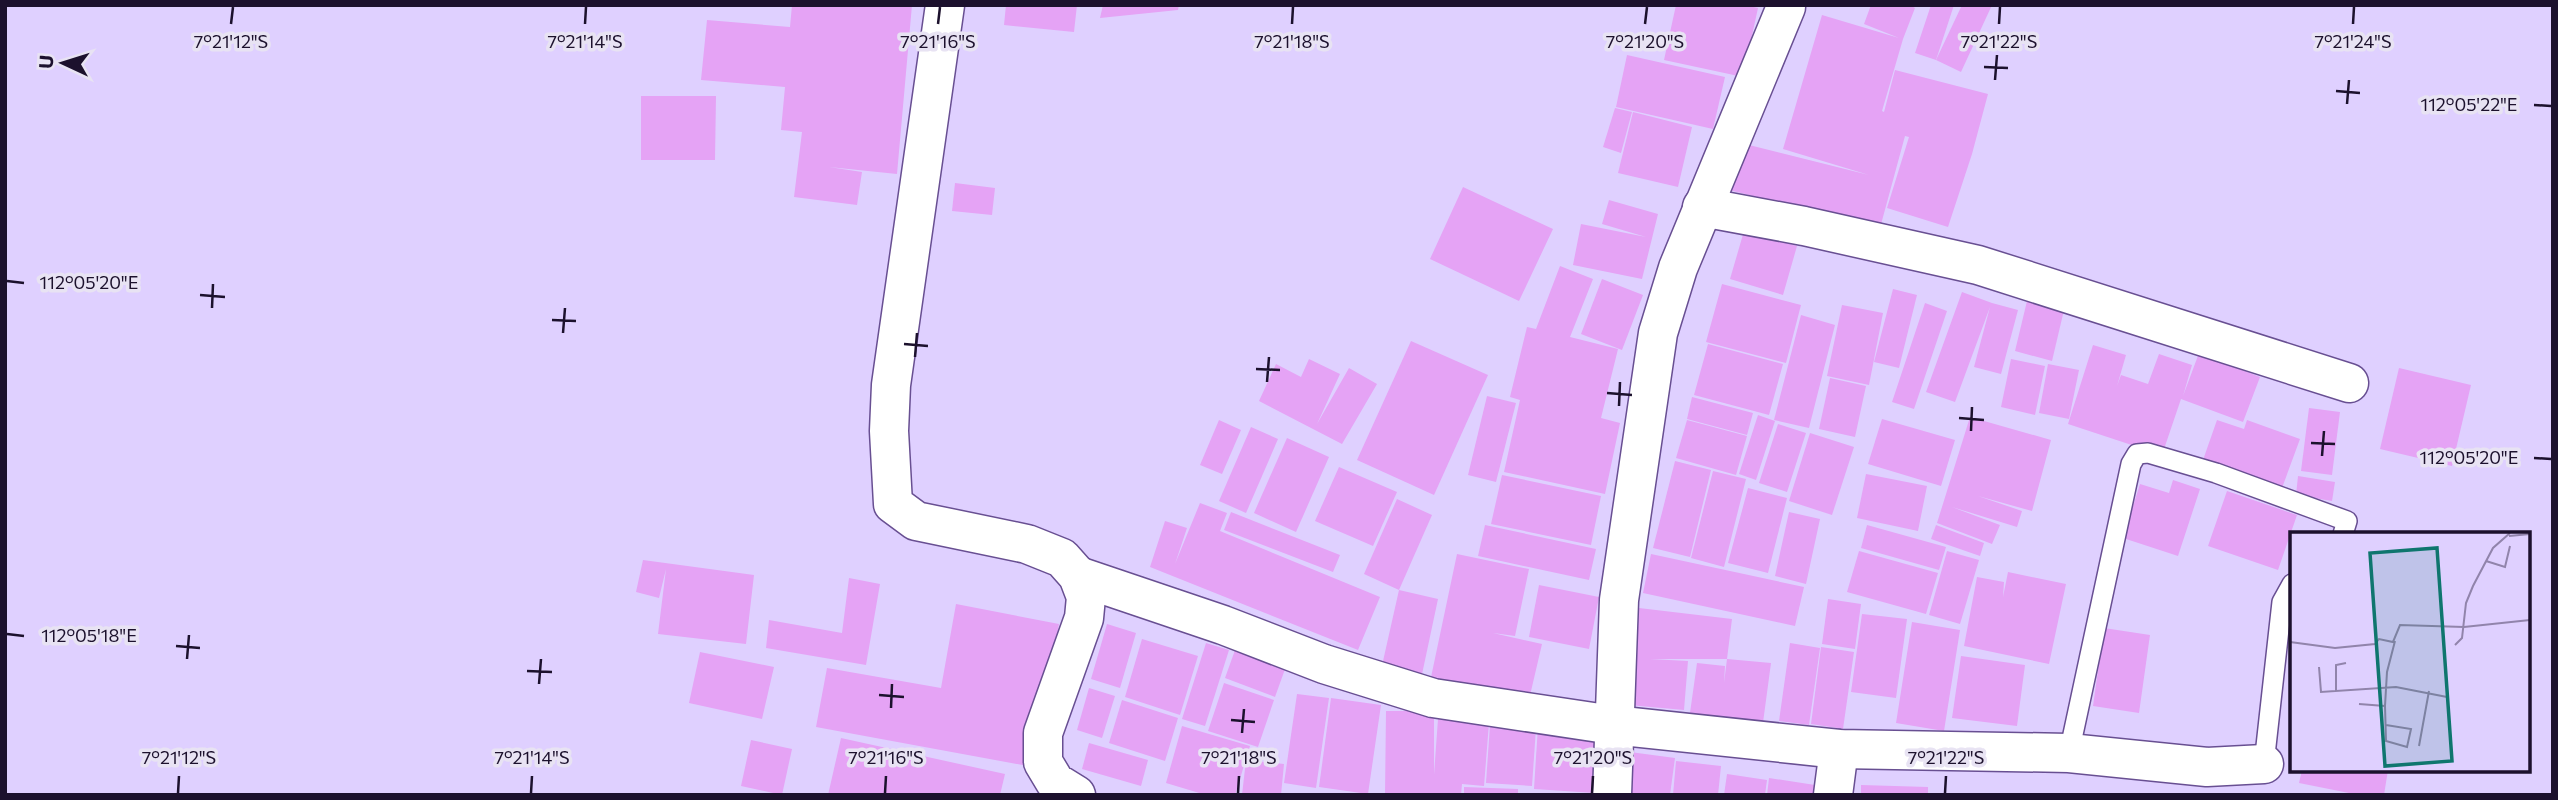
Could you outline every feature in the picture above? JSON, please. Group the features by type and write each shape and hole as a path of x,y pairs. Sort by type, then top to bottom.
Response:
{"street":[{"path":"945,5 891,385 889,431 892,504 916,521 1027,544 1062,558 1078,576 1086,597 1084,618 1043,733 1042,762 1055,782 1076,795"},
{"path":"1612,795 1619,600 1658,333 1678,268 1786,7"},
{"path":"1702,207 1804,226 1978,265 2349,383"},
{"path":"1078,576 1223,625 1324,664 1433,698 1613,725 1839,749 2069,753 2207,767 2264,764"},
{"path":"1833,795 1839,749"}],"lane":[{"path":"2069,753 2131,464 2137,454 2148,453 2216,473 2347,521 2344,532"},
{"path":"2264,764 2282,602 2290,588"}],"building":[{"path":"792,5 912,5 897,174 829,167 862,172 857,205 794,197 802,132 781,130 785,87 701,80 707,20 790,27"},
{"path":"1006,5 1077,5 1074,32 1004,25"},
{"path":"1103,5 1179,5 1178,10 1100,18"},
{"path":"1676,5 1745,5 1758,8 1743,77 1664,60"},
{"path":"1871,5 1910,5 1915,8 1903,39 1882,111 1884,112 1895,70 1988,94 1948,227 1887,208 1909,137 1905,136 1880,228 1729,190 1741,143 1869,175 1783,149 1822,15 1899,38 1864,24"},
{"path":"1931,5 1954,5 1936,60 1915,53"},
{"path":"1962,5 1992,5 1961,72 1936,60"},
{"path":"1627,55 1725,77 1713,129 1616,107"},
{"path":"641,96 716,96 715,160 641,160"},
{"path":"1615,108 1632,112 1621,153 1603,147"},
{"path":"1633,112 1692,127 1678,187 1618,173"},
{"path":"955,183 995,188 992,215 952,211"},
{"path":"1463,187 1553,229 1519,301 1430,259"},
{"path":"1609,200 1658,214 1642,279 1573,265 1581,224 1646,237 1602,224"},
{"path":"1744,231 1797,246 1783,295 1730,279"},
{"path":"1560,266 1593,279 1570,337 1618,349 1601,418 1620,423 1605,494 1504,472 1520,400 1510,397 1527,327 1536,329"},
{"path":"1602,279 1643,295 1622,350 1581,334"},
{"path":"1722,284 1801,305 1786,363 1706,342"},
{"path":"1893,289 1917,295 1899,368 1874,362"},
{"path":"1962,292 2018,310 2001,374 1974,367 1990,307 1955,402 1926,392"},
{"path":"2027,301 2064,310 2052,361 2015,351"},
{"path":"1925,303 1947,311 1914,409 1892,402"},
{"path":"1842,305 1883,313 1869,385 1827,376"},
{"path":"1801,315 1835,325 1809,428 1774,420"},
{"path":"1411,341 1488,375 1434,495 1357,460"},
{"path":"1708,344 1783,364 1769,415 1694,395"},
{"path":"2093,345 2126,355 2117,386 2121,375 2148,384 2159,354 2192,365 2183,396 2199,353 2260,377 2243,422 2181,399 2162,455 2068,424"},
{"path":"1309,359 1340,374 1317,424 1349,368 1377,384 1342,444 1259,401 1276,364 1301,377"},
{"path":"2011,359 2045,366 2035,415 2001,407"},
{"path":"2048,364 2079,370 2069,419 2039,413"},
{"path":"2399,368 2471,385 2452,466 2380,449"},
{"path":"1830,378 1866,386 1855,437 1819,429"},
{"path":"1487,396 1516,403 1496,482 1468,475"},
{"path":"1692,397 1753,413 1747,435 1687,419"},
{"path":"2309,408 2340,412 2332,475 2301,471"},
{"path":"1758,415 1775,421 1756,480 1739,474"},
{"path":"1970,417 2051,440 2032,511 1978,496 2022,511 2017,527 1952,507 2000,525 1992,544 1937,523"},
{"path":"1882,419 1955,440 1941,486 1868,464"},
{"path":"1219,420 1241,430 1222,474 1200,465"},
{"path":"1687,420 1747,436 1736,475 1676,458"},
{"path":"2217,420 2244,429 2247,420 2300,439 2282,488 2203,460"},
{"path":"1778,424 1806,433 1787,492 1759,483"},
{"path":"1251,427 1278,439 1246,513 1219,501"},
{"path":"1810,433 1854,447 1832,515 1789,501"},
{"path":"1287,438 1329,457 1296,532 1254,513"},
{"path":"1675,461 1711,470 1690,557 1653,548"},
{"path":"1339,467 1397,492 1373,546 1315,521"},
{"path":"1713,471 1746,479 1724,567 1691,558"},
{"path":"1866,474 1927,486 1918,531 1857,518"},
{"path":"1502,475 1601,496 1591,545 1491,524"},
{"path":"2298,476 2335,482 2332,501 2296,495"},
{"path":"2173,480 2200,489 2178,556 2123,538 2140,484 2169,493"},
{"path":"1748,488 1787,498 1768,573 1728,563"},
{"path":"2227,491 2297,515 2278,570 2208,546"},
{"path":"1397,499 1432,515 1399,590 1364,574"},
{"path":"1200,503 1227,513 1220,531 1380,597 1358,650 1150,567 1165,521 1187,528 1175,564"},
{"path":"1231,512 1340,555 1333,572 1224,530"},
{"path":"1789,512 1820,519 1806,584 1775,576"},
{"path":"1485,525 1596,549 1589,580 1478,556"},
{"path":"1867,525 1946,547 1939,570 1861,548"},
{"path":"1936,525 1984,543 1980,556 1931,539"},
{"path":"1859,551 1938,573 1926,614 1847,592"},
{"path":"1947,551 1979,560 1960,624 1929,615"},
{"path":"1457,554 1529,569 1515,636 1493,633 1542,644 1528,704 1430,682"},
{"path":"1651,554 1804,587 1795,626 1643,593"},
{"path":"643,560 754,575 746,644 658,634 666,569 659,598 636,592"},
{"path":"2008,572 2066,584 2049,664 1964,646 1977,577 2004,582 2003,597"},
{"path":"849,578 880,584 866,665 766,648 769,620 842,633"},
{"path":"1539,585 1599,597 1589,649 1529,637"},
{"path":"1399,590 1438,599 1421,679 1381,670"},
{"path":"1828,599 1861,604 1855,649 1822,644"},
{"path":"956,604 1059,624 1033,767 816,727 827,668 941,688"},
{"path":"1639,608 1732,619 1727,659 1650,659 1688,661 1684,710 1629,705"},
{"path":"1862,614 1907,619 1896,698 1851,692"},
{"path":"1912,622 1960,630 1944,731 1896,723"},
{"path":"1107,624 1136,633 1120,688 1091,679"},
{"path":"2104,628 2150,635 2139,713 2093,706"},
{"path":"1142,639 1198,656 1180,715 1125,697"},
{"path":"1239,639 1289,658 1275,697 1225,678"},
{"path":"1206,643 1229,650 1205,726 1182,719"},
{"path":"1790,643 1820,648 1809,725 1779,721"},
{"path":"1821,647 1854,652 1843,729 1811,724"},
{"path":"700,652 774,667 762,719 689,703"},
{"path":"1961,656 2025,665 2017,726 1952,718"},
{"path":"1727,659 1771,663 1762,730 1689,720 1697,663 1725,666 1724,683"},
{"path":"1224,683 1274,700 1258,747 1208,731"},
{"path":"1089,688 1115,696 1102,738 1077,730"},
{"path":"1297,694 1329,698 1316,788 1284,783"},
{"path":"1331,698 1381,705 1368,794 1319,787"},
{"path":"1122,700 1178,718 1165,761 1109,743"},
{"path":"1386,711 1434,711 1434,775 1438,719 1489,723 1484,786 1462,784 1461,795 1385,795"},
{"path":"1490,725 1536,728 1532,786 1486,783"},
{"path":"1182,726 1250,746 1235,795 1206,795 1166,783"},
{"path":"1538,726 1600,731 1595,793 1534,789"},
{"path":"841,738 1005,774 1000,795 828,795"},
{"path":"751,740 792,749 782,795 741,786"},
{"path":"1089,743 1148,760 1141,786 1082,769"},
{"path":"1630,752 1675,758 1670,795 1625,795"},
{"path":"1246,760 1284,764 1281,795 1242,795"},
{"path":"1676,761 1721,766 1718,795 1673,795"},
{"path":"2302,772 2388,772 2384,795 2359,795 2299,783"},
{"path":"1727,774 1767,780 1765,795 1724,795"},
{"path":"1769,778 1815,785 1814,795 1767,795"},
{"path":"1861,785 1928,787 1928,795 1861,795"},
{"path":"1464,787 1518,789 1518,795 1464,795"}]}
